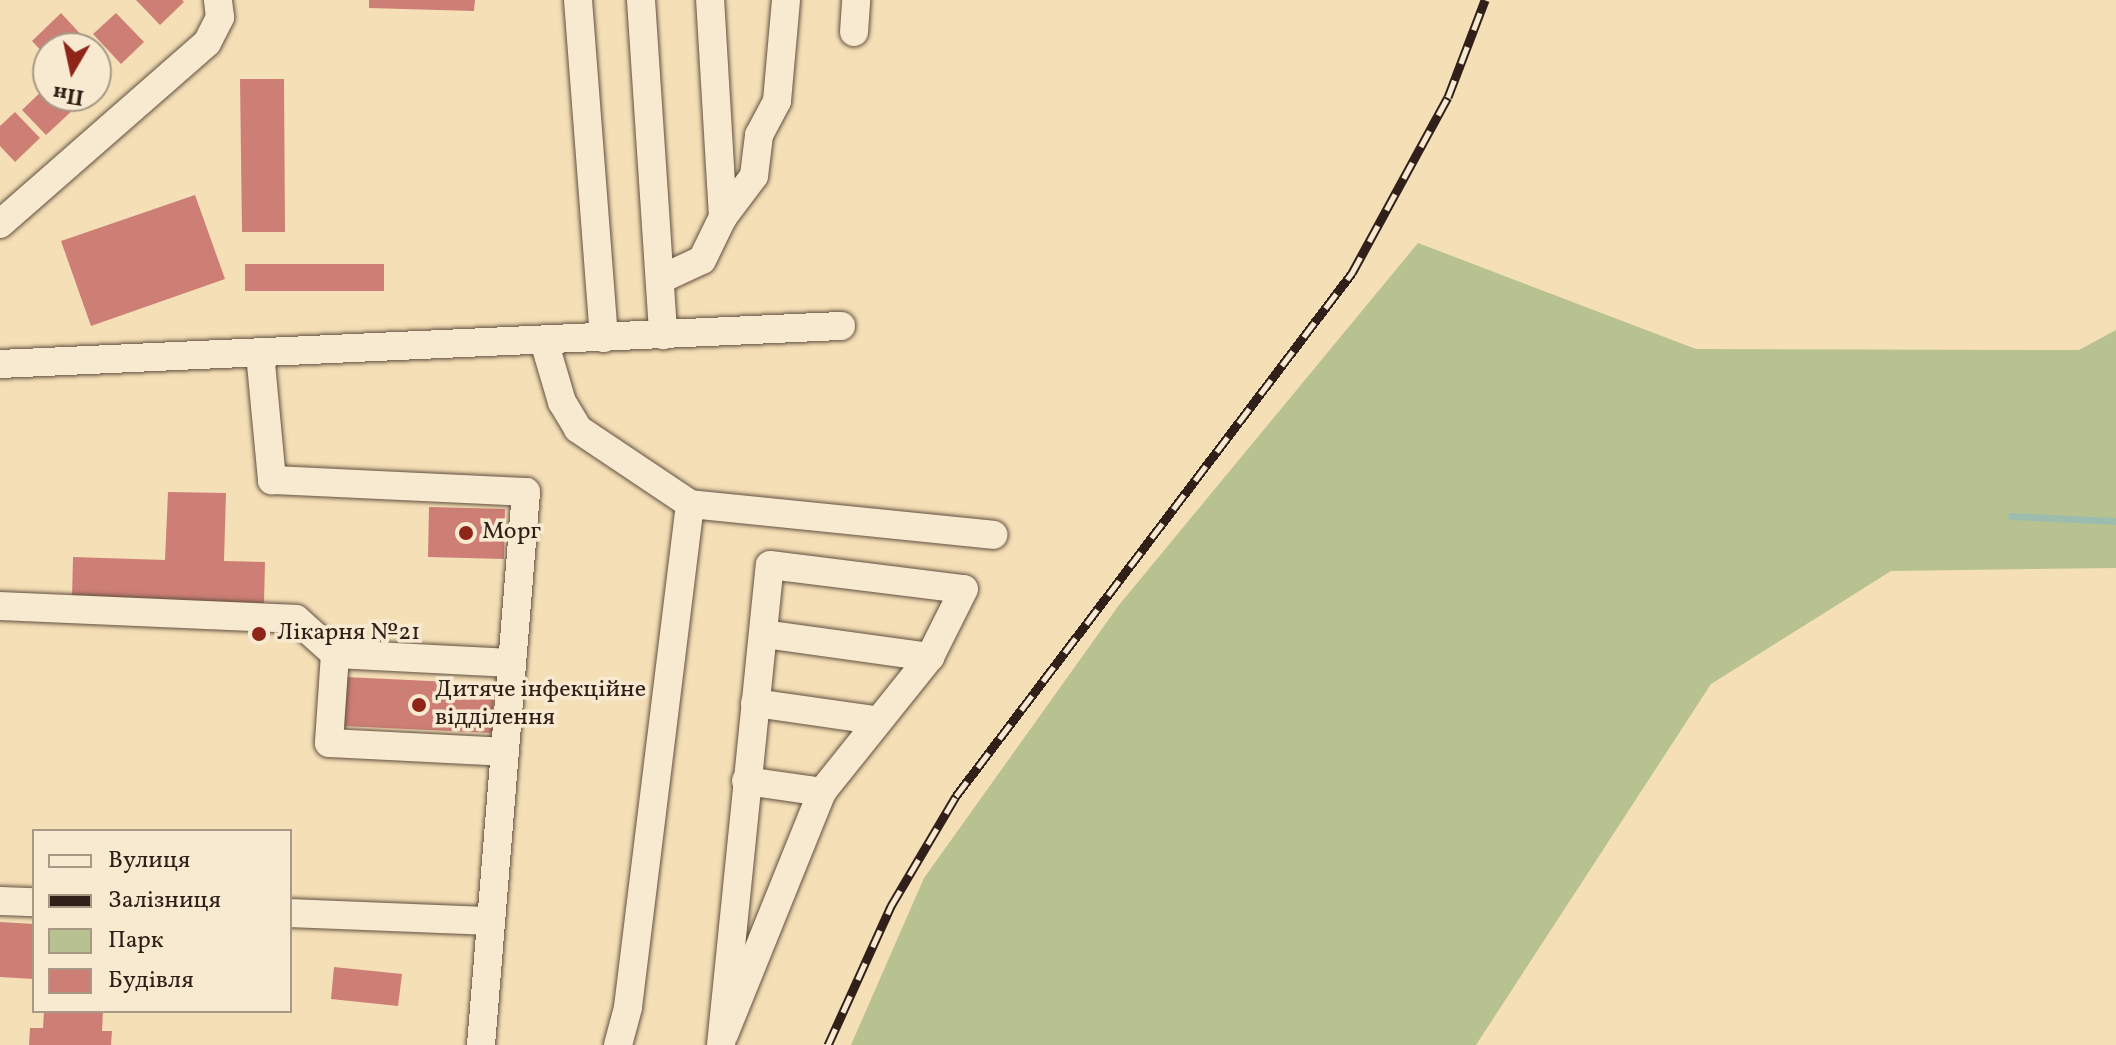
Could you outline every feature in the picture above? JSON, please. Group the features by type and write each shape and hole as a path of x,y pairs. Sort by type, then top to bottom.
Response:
{"street":[{"path":"578,0 604,338"},
{"path":"641,0 663,335"},
{"path":"710,0 723,217"},
{"path":"661,279 702,260 723,217 754,176 759,135 777,101 786,0"},
{"path":"854,32 856,0"},
{"path":"0,224 207,43 219,9"},
{"path":"0,364 841,326"},
{"path":"544,341 562,402 578,429 690,504 993,535"},
{"path":"260,353 272,480 526,492 481,1045"},
{"path":"618,1045 628,1007 690,504"},
{"path":"770,565 964,589 930,657 875,720 822,792 722,1040 770,565"},
{"path":"0,606 296,619 335,654 512,663"},
{"path":"764,634 930,657"},
{"path":"335,654 329,743 504,752"},
{"path":"755,703 875,720"},
{"path":"746,781 822,792"},
{"path":"0,901 32,902"},
{"path":"292,913 491,921"}],"green space":[{"path":"1418,243 1696,349 2079,350 2116,330 2116,568 1891,571 1711,684 1476,1045 851,1045 924,878 1119,605"}],"building":[{"path":"136,0 182,0 184,2 160,25"},
{"path":"369,0 475,0 474,11 369,8"},
{"path":"61,13 79,32 41,32"},
{"path":"116,13 144,42 121,64 112,54 112,32 95,32"},
{"path":"240,79 284,79 285,232 242,232"},
{"path":"32,100 32,112 71,112 46,135 22,110"},
{"path":"15,112 40,138 15,162 0,146 0,126"},
{"path":"195,195 225,279 91,326 61,241"},
{"path":"245,264 384,264 384,291 245,291"},
{"path":"168,492 226,493 224,561 265,562 264,603 72,598 73,557 165,560"},
{"name":"Морг","path":"429,507 505,509 504,559 428,557"},
{"name":"Дитяче інфекційне відділення","path":"345,677 494,684 492,733 343,726"},
{"path":"0,922 32,924 32,979 0,977"},
{"path":"334,967 402,974 398,1006 331,999"},
{"path":"44,1013 103,1013 102,1031 112,1031 111,1045 29,1045 30,1028 43,1028"}],"waterway":[{"path":"2011,516 2116,521"}],"railway":[{"path":"828,1045 891,906 956,796 1352,273 1448,97 1485,0"}],"place":[{"name":"Морг","path":"466,533"},
{"name":"Лікарня №21","path":"259,634"},
{"name":"Дитяче інфекційне відділення","path":"419,705"}]}
